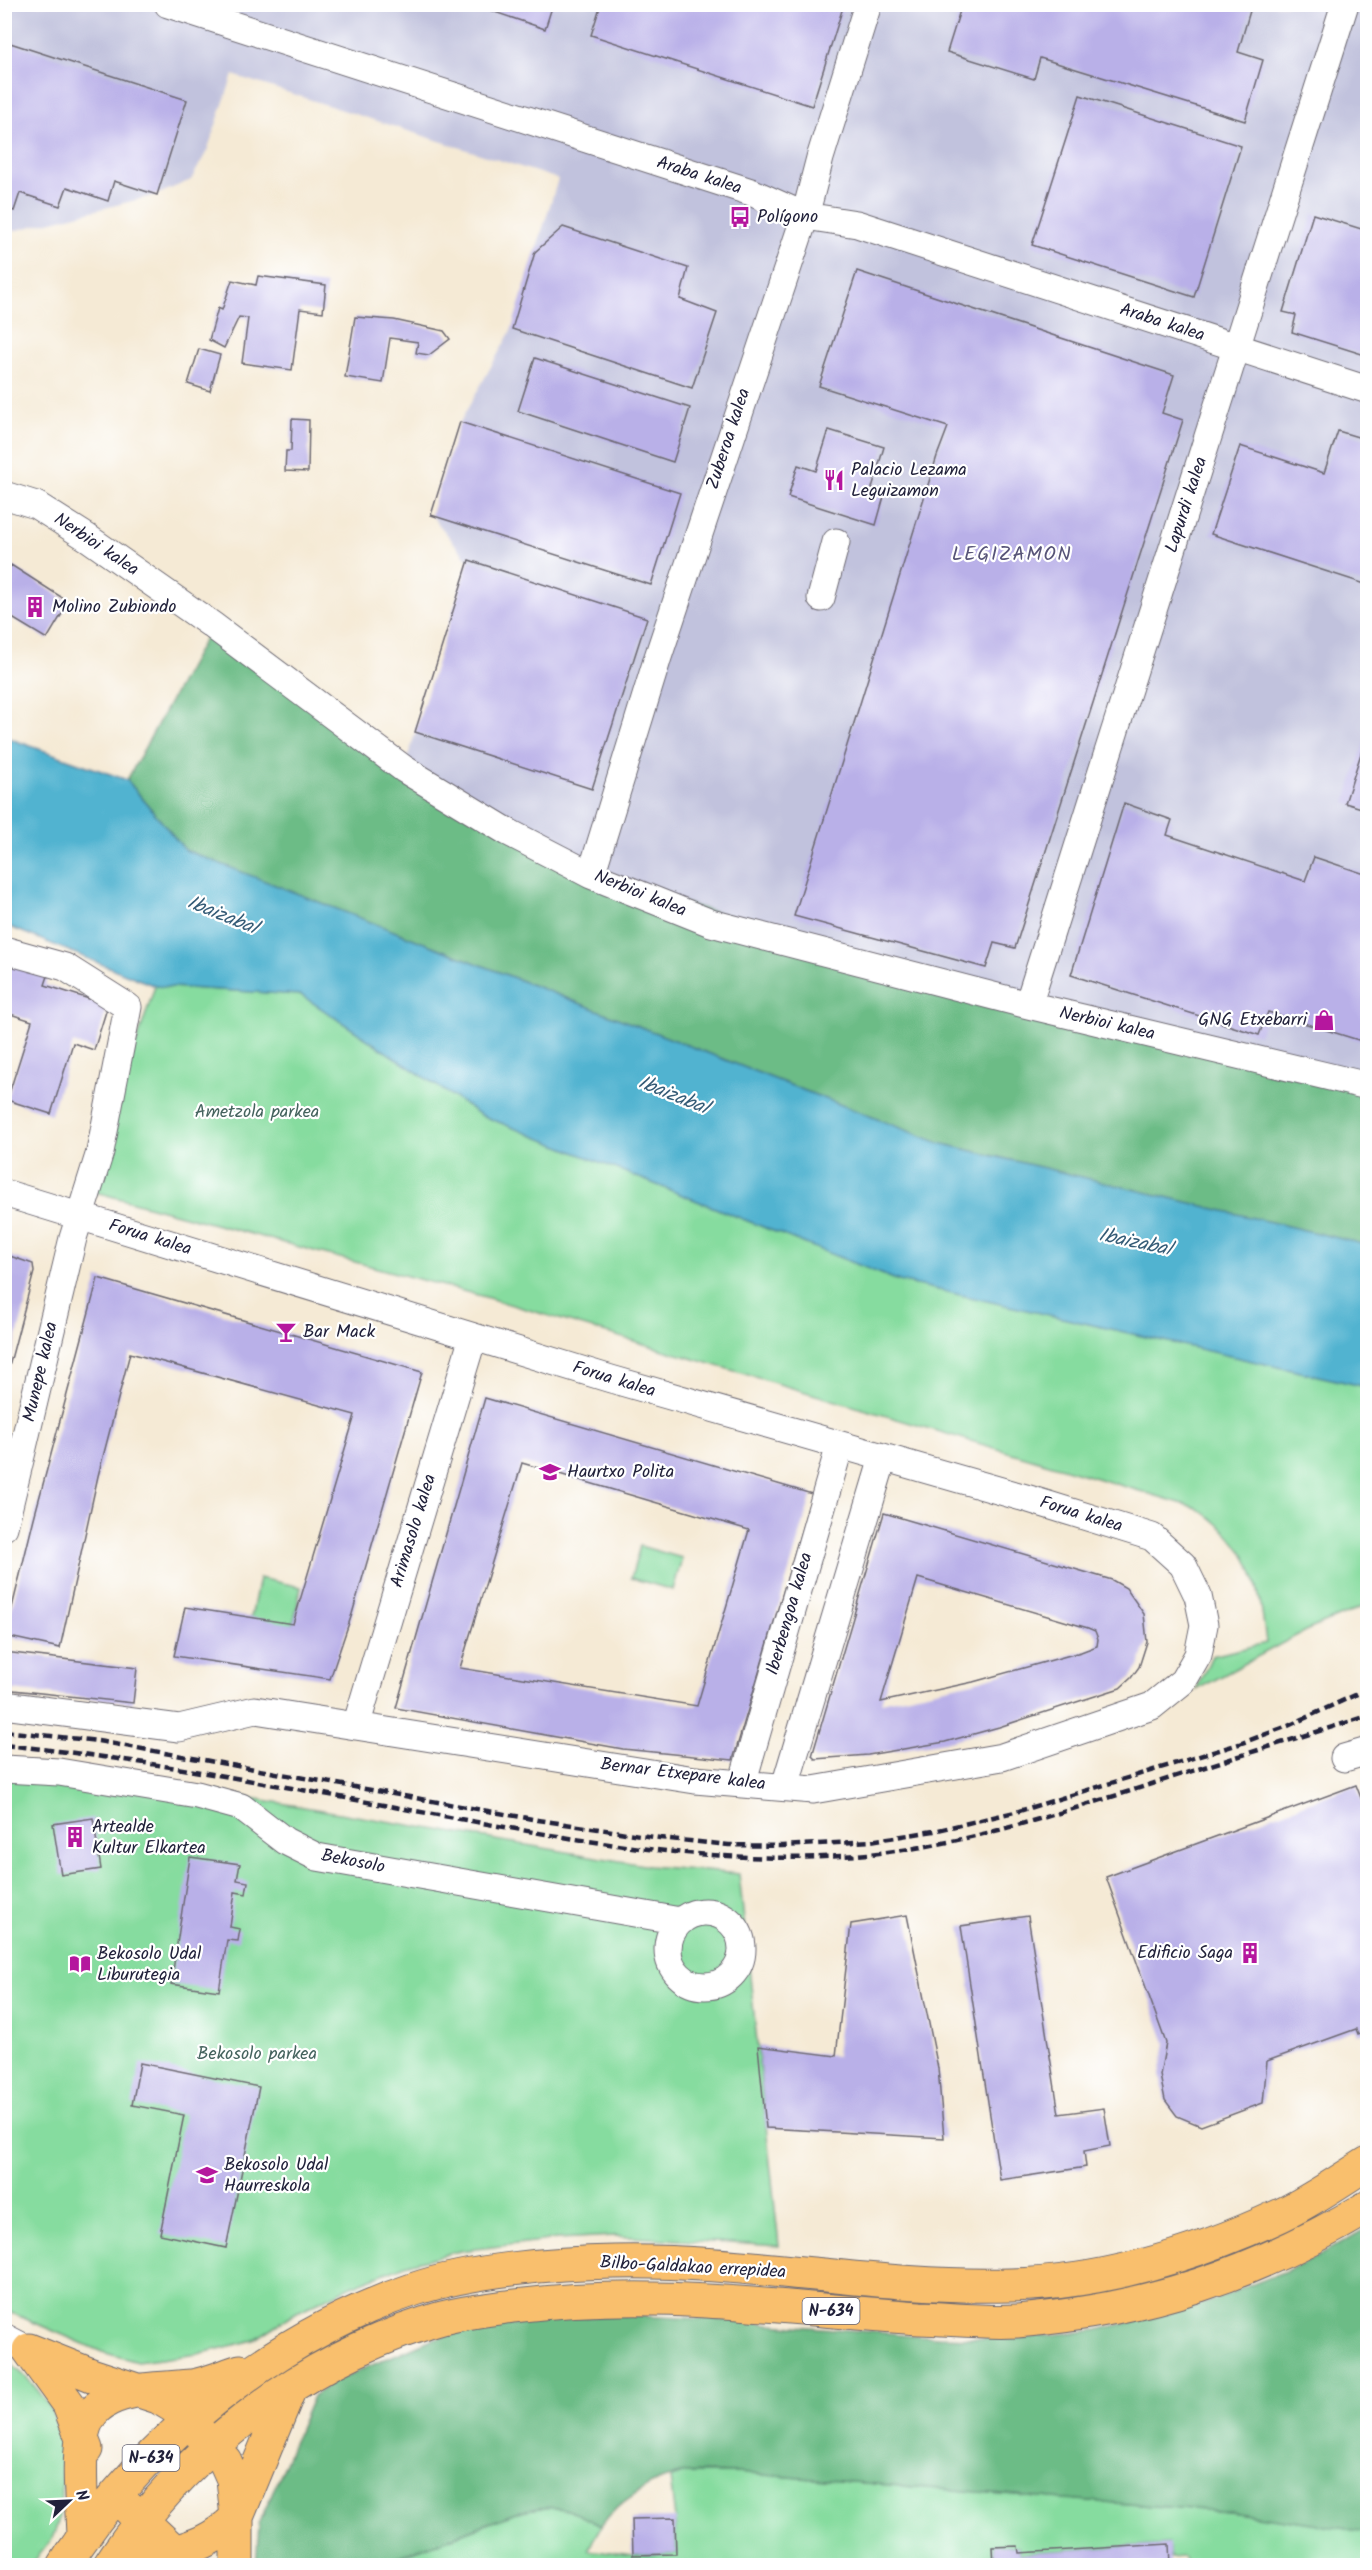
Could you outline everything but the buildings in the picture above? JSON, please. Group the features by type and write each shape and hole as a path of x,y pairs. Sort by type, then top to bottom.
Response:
{"highway":[{"name":"Bilbo-Galdakao errepidea","path":"64,2565 83,2536 116,2496 189,2421 264,2364 310,2335 364,2308 416,2288 465,2276 559,2265 614,2262 658,2263 877,2280 1012,2285 1089,2277 1179,2256 1282,2215 1368,2163"},
{"name":"Bilbo-Galdakao errepidea","path":"109,2565 141,2520 211,2446 261,2406 326,2365 426,2323 471,2311 562,2300 615,2297 875,2315 1013,2321 1094,2312 1190,2290 1297,2247 1368,2207"},
{"path":"17,2344 158,2397 173,2406 189,2421 225,2461 233,2479 237,2517 237,2565"},
{"path":"17,2344 69,2406 94,2468 116,2496 179,2559"},
{"path":"83,2536 82,2437 92,2415 102,2403 135,2390 193,2386 264,2364"},
{"path":"130,2565 151,2557 179,2559 222,2532 237,2517 290,2388"}],"street":[{"name":"Araba kalea","path":"168,4 751,192 805,216 857,224 1368,390"},
{"name":"Zuberoa kalea","path":"591,875 661,647 805,216 820,158 868,4"},
{"name":"Lapurdi kalea","path":"1028,1005 1345,4"},
{"name":"Nerbioi kalea","path":"4,495 36,505 88,538 212,625 404,769 508,832 591,875 711,923 1028,1005 1368,1086"},
{"path":"821,597 836,542"},
{"path":"4,950 65,967 128,1007 100,1152 79,1216"},
{"name":"Forua kalea","path":"4,1193 473,1337 1152,1537"},
{"name":"Munepe kalea","path":"4,1527 15,1440 79,1216"},
{"name":"Arimasolo kalea","path":"356,1726 473,1337"},
{"name":"Iberbengoa kalea","path":"742,1784 840,1445"},
{"path":"785,1786 883,1458"},
{"name":"Bernar Etxepare kalea","path":"4,1705 179,1728 255,1710 695,1780 813,1790 1002,1757 1152,1706 1183,1681 1198,1655 1204,1624 1198,1596 1183,1565 1152,1537"},
{"name":"Bekosolo","path":"4,1769 70,1774 197,1795 241,1807 285,1841 317,1857 680,1921"}],"shaded area":[{"path":"5,5 1367,5 1367,1075 711,923 404,769 469,561 431,515 460,422 512,329 558,179 233,75 207,151 191,180 156,195 5,233"}],"green space":[{"path":"212,625 404,769 591,875 1028,1005 1367,1075 1367,1245 939,1143 185,850 127,780"},
{"name":"Ametzola parkea","path":"155,986 301,995 481,1115 899,1281 1367,1387 1367,1605 1305,1631 1196,1690 1212,1656 1266,1643 1260,1601 1250,1566 1230,1536 1197,1508 485,1297 88,1190"},
{"path":"640,1546 682,1558 673,1590 631,1578"},
{"path":"259,1578 301,1587 293,1626 251,1618"},
{"name":"Bekosolo parkea","path":"4,1761 99,1772 649,1866 739,1874 779,2246 614,2236 557,2239 460,2251 408,2264 354,2285 297,2312 254,2340 198,2354 138,2362 102,2352 5,2310"},
{"path":"1367,2228 1367,2532 1230,2512 738,2473 699,2472 674,2476 650,2485 617,2507 601,2526 571,2511 545,2507 521,2511 376,2565 256,2566 259,2524 313,2396 335,2381 432,2339 474,2329 564,2318 615,2315 706,2319 939,2337 1014,2339 1097,2330 1196,2307 1305,2263"},
{"path":"7,2361 36,2388 46,2401 53,2415 60,2446 61,2498 57,2524 51,2540 31,2565 5,2565 4,2366"},
{"path":"686,2473 738,2473 1230,2512 1368,2532 1367,2566 1189,2565 1182,2557 1170,2558 1168,2544 1019,2553 1018,2546 993,2547 994,2566 376,2566 521,2511 545,2507 571,2511 601,2526 588,2549 633,2555 676,2554 675,2518 670,2478"}],"water":[{"name":"Ibaizabal","path":"5,737 127,780 185,850 939,1143 1367,1245 1367,1387 899,1281 481,1115 301,995 155,986 5,925"}],"railway":[{"path":"4,1731 98,1741 538,1820 660,1838 729,1845 782,1846 870,1841 934,1831 1019,1811 1239,1744 1288,1726 1368,1689"},
{"path":"4,1745 176,1768 562,1837 663,1851 765,1858 817,1857 902,1850 1000,1830 1368,1716"}],"place":[{"name":"Polígono","path":"740,217"},
{"name":"Palacio Lezama Leguizamon","path":"834,480"},
{"name":"Molino Zubiondo","path":"35,607"},
{"name":"GNG Etxebarri","path":"1324,1020"},
{"name":"Bar Mack","path":"286,1332"},
{"name":"Haurtxo Polita","path":"550,1472"},
{"name":"Artealde Kultur Elkartea","path":"75,1837"},
{"name":"Edificio Saga","path":"1250,1953"},
{"name":"Bekosolo Udal Liburutegia","path":"80,1964"},
{"name":"Bekosolo Udal Haurreskola","path":"207,2175"}],"district":[{"name":"LEGIZAMON","path":"1012,555"}]}
